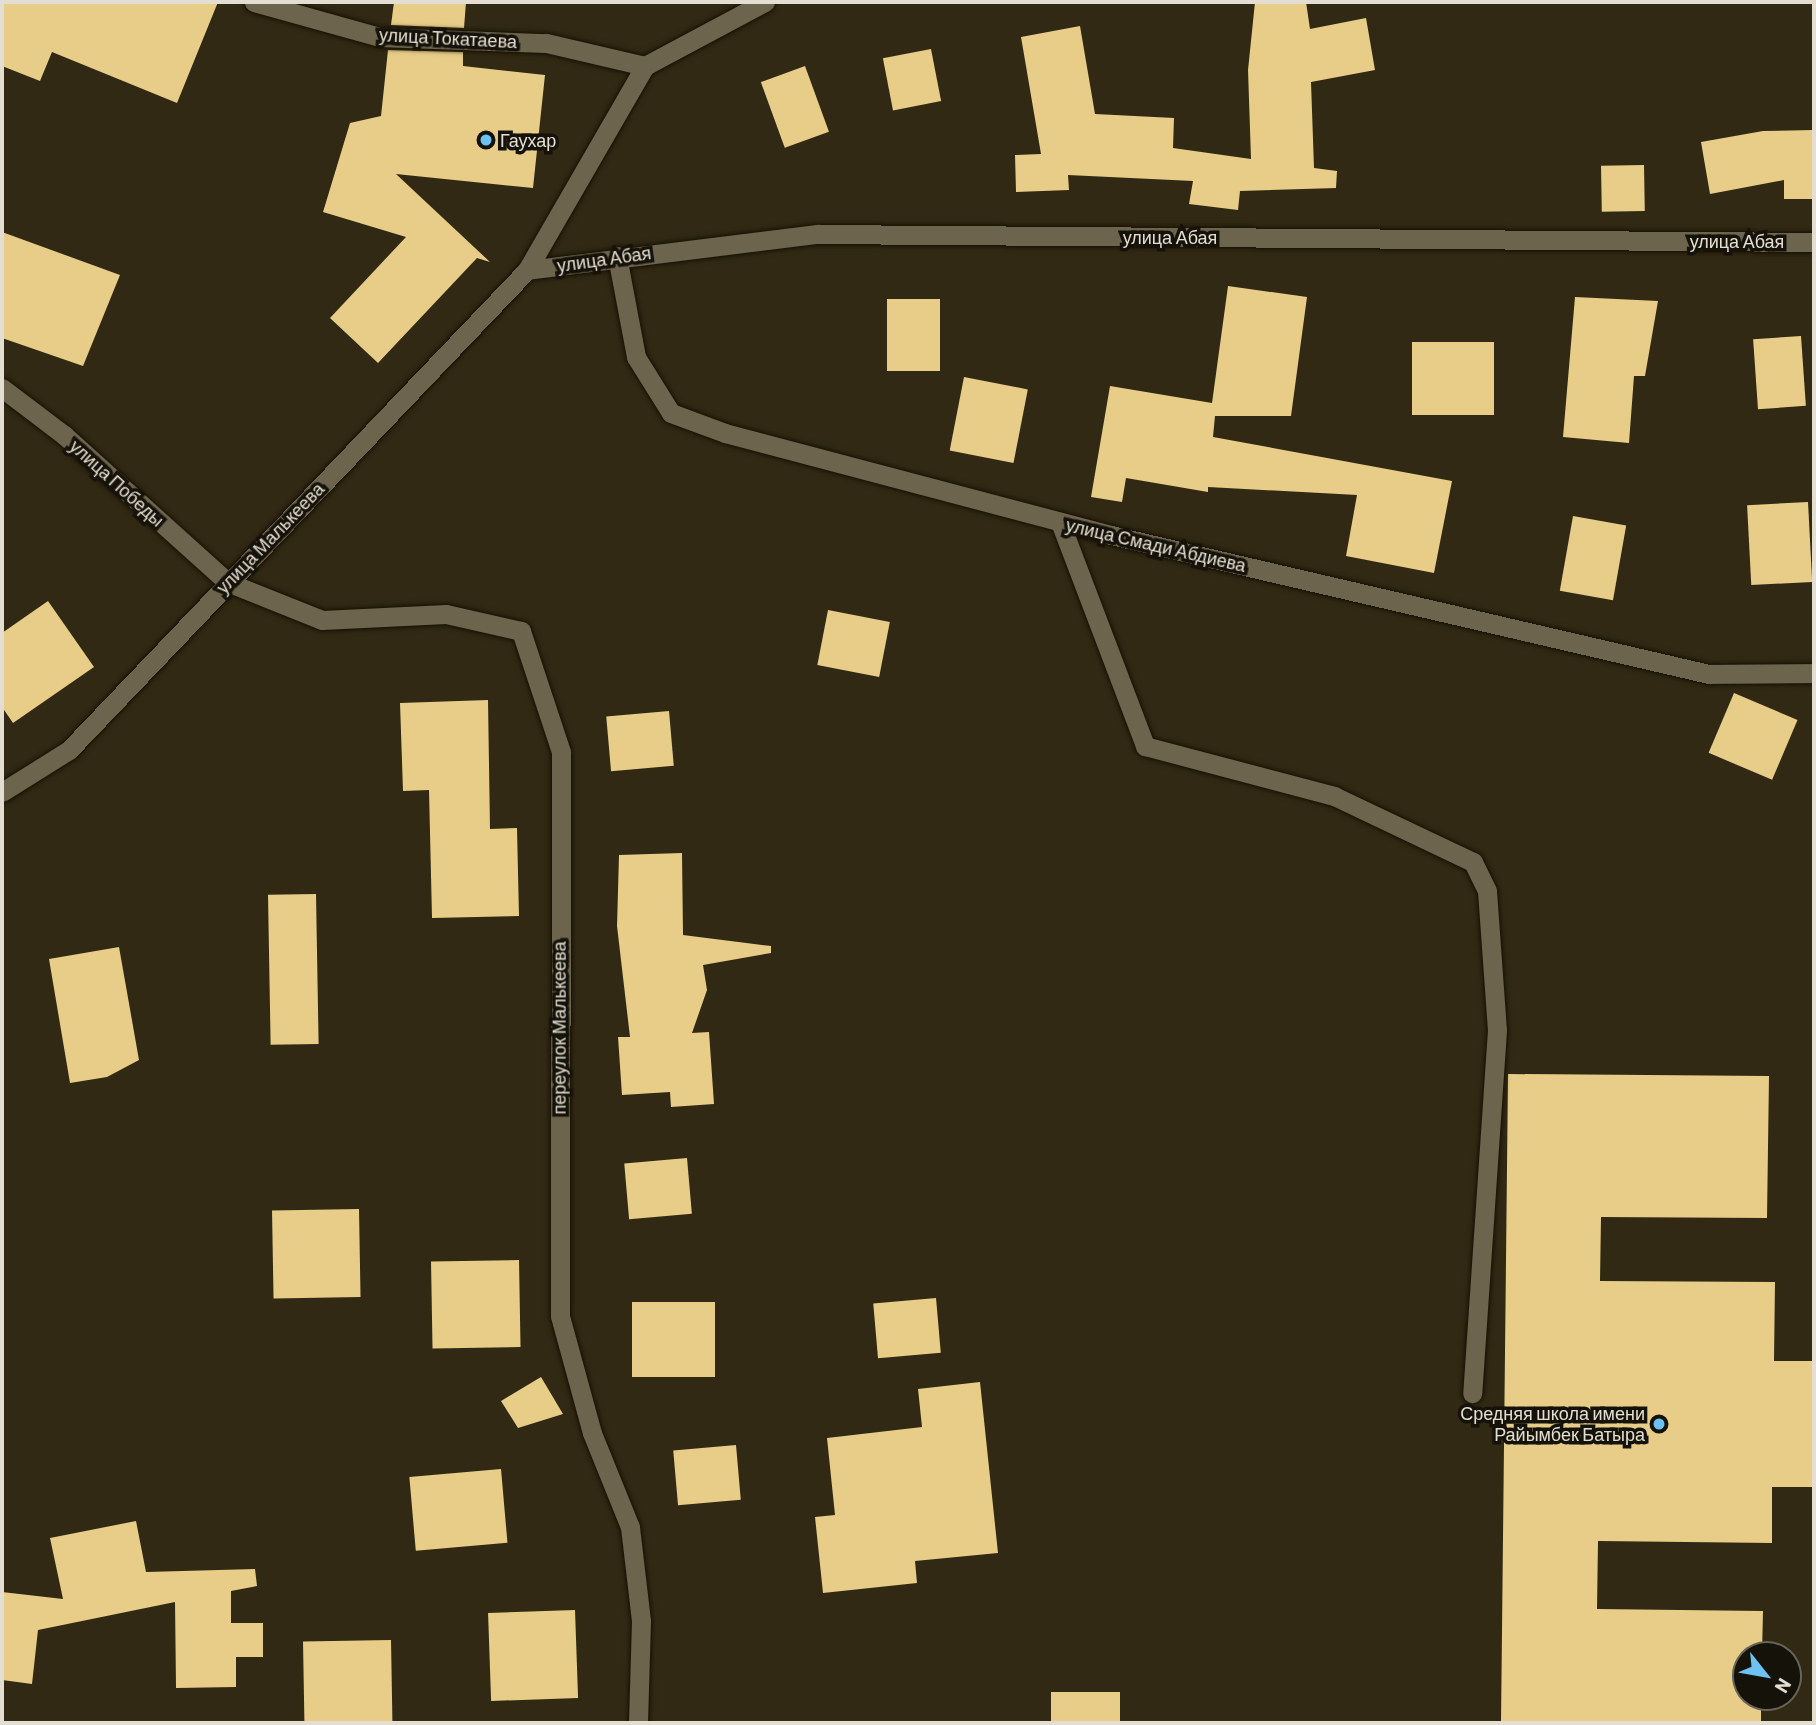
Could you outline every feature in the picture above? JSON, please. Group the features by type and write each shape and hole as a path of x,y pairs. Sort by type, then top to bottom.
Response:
{"street":[{"name":"улица Токатаева","path":"254,2 379,37 546,43 645,66"},
{"path":"527,270 645,66 765,2"},
{"name":"улица Абая","path":"527,270 617,256 818,234 1814,242"},
{"name":"улица Смади Абдиева","path":"617,256 636,357 671,413 725,433 1060,522 1709,674 1814,673"},
{"name":"улица Малькеева","path":"2,792 69,750 527,270"},
{"name":"улица Победы","path":"2,388 64,435 228,582"},
{"path":"1060,522 1145,746 1334,796 1473,862 1487,891 1497,1030 1472,1393"},
{"name":"переулок Малькеева","path":"228,582 322,620 446,614 521,631 561,752 560,1316 592,1433 630,1527 642,1621 638,1723"}],"building":[{"path":"2,2 218,2 177,103 52,52 40,81 2,66"},
{"path":"394,2 466,2 464,28 391,25"},
{"path":"1255,2 1306,2 1310,29 1366,18 1375,70 1311,82 1314,168 1337,171 1336,188 1240,191 1238,210 1189,204 1193,181 1068,175 1069,190 1016,192 1015,155 1041,154 1021,37 1080,26 1095,114 1174,118 1173,148 1251,159 1248,70"},
{"path":"931,49 941,101 893,110 883,58"},
{"path":"388,50 463,52 463,66 545,75 533,188 396,174 490,262 477,258 378,363 330,318 406,237 323,212 350,123 381,116"},
{"path":"805,66 829,132 785,148 761,82"},
{"path":"1814,130 1814,199 1784,199 1784,180 1710,194 1701,142 1763,131"},
{"path":"1644,165 1645,211 1602,212 1601,166"},
{"path":"2,232 120,275 83,366 2,338"},
{"path":"1228,286 1307,297 1291,416 1215,416 1213,437 1452,481 1434,573 1346,556 1357,495 1208,487 1208,492 1126,478 1122,502 1091,497 1110,386 1212,403"},
{"path":"1575,297 1658,301 1645,376 1634,376 1629,443 1563,437"},
{"path":"887,299 940,299 940,371 887,371"},
{"path":"1801,336 1806,406 1758,409 1753,339"},
{"path":"1412,342 1494,342 1494,415 1412,415"},
{"path":"964,377 1028,389 1013,463 950,451"},
{"path":"1808,502 1812,582 1751,585 1747,505"},
{"path":"1573,516 1626,525 1613,600 1560,591"},
{"path":"48,601 94,667 13,723 2,707 2,633"},
{"path":"828,610 890,622 879,677 817,665"},
{"path":"1734,693 1798,720 1772,780 1709,753"},
{"path":"488,700 490,829 517,828 519,916 432,918 429,790 403,791 400,703"},
{"path":"669,711 674,766 611,771 606,716"},
{"path":"682,853 683,935 771,946 771,953 703,965 707,990 692,1033 709,1032 714,1104 671,1107 670,1092 622,1095 618,1037 630,1037 617,926 619,855"},
{"path":"316,894 319,1044 271,1045 268,895"},
{"path":"119,947 139,1060 107,1077 70,1083 49,959"},
{"name":"Средняя школа имени Райымбек Батыра","path":"1508,1074 1769,1076 1767,1218 1601,1217 1600,1281 1775,1282 1774,1361 1814,1361 1814,1487 1772,1487 1772,1543 1598,1541 1597,1609 1763,1611 1762,1641 1732,1641 1732,1711 1761,1711 1761,1723 1501,1723"},
{"path":"687,1158 692,1214 629,1219 624,1163"},
{"path":"359,1209 361,1297 274,1299 272,1211"},
{"path":"519,1260 521,1347 433,1349 431,1262"},
{"path":"936,1298 941,1353 878,1358 873,1303"},
{"path":"632,1302 715,1302 715,1377 632,1377"},
{"path":"541,1377 563,1414 518,1428 501,1401"},
{"path":"980,1382 998,1553 915,1561 917,1583 823,1593 815,1517 835,1515 827,1438 922,1427 918,1389"},
{"path":"736,1445 741,1500 678,1505 673,1450"},
{"path":"501,1469 507,1543 416,1551 409,1477"},
{"path":"136,1521 146,1572 255,1569 257,1586 231,1591 231,1623 263,1623 263,1657 236,1657 236,1687 176,1688 175,1602 38,1630 32,1684 2,1680 2,1592 63,1599 50,1538"},
{"path":"575,1610 578,1698 491,1701 488,1613"},
{"path":"391,1640 392,1723 304,1723 303,1642"},
{"path":"1051,1692 1120,1692 1120,1723 1051,1723"}],"place":[{"name":"Гаухар","path":"486,140"},
{"name":"Средняя школа имени Райымбек Батыра","path":"1659,1424"}]}
